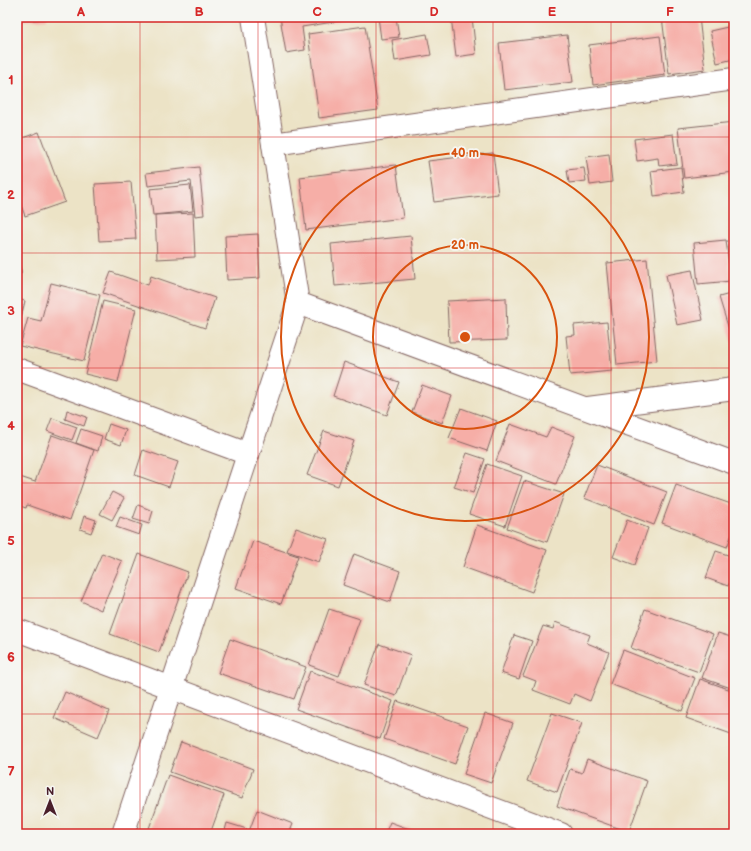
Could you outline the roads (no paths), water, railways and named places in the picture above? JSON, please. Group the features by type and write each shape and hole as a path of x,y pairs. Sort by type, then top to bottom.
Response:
{"street":[{"path":"123,834 298,303 253,17"},
{"path":"273,144 734,79"},
{"path":"298,303 734,463"},
{"path":"17,369 248,454"},
{"path":"585,408 734,389"},
{"path":"17,630 561,834"}]}
